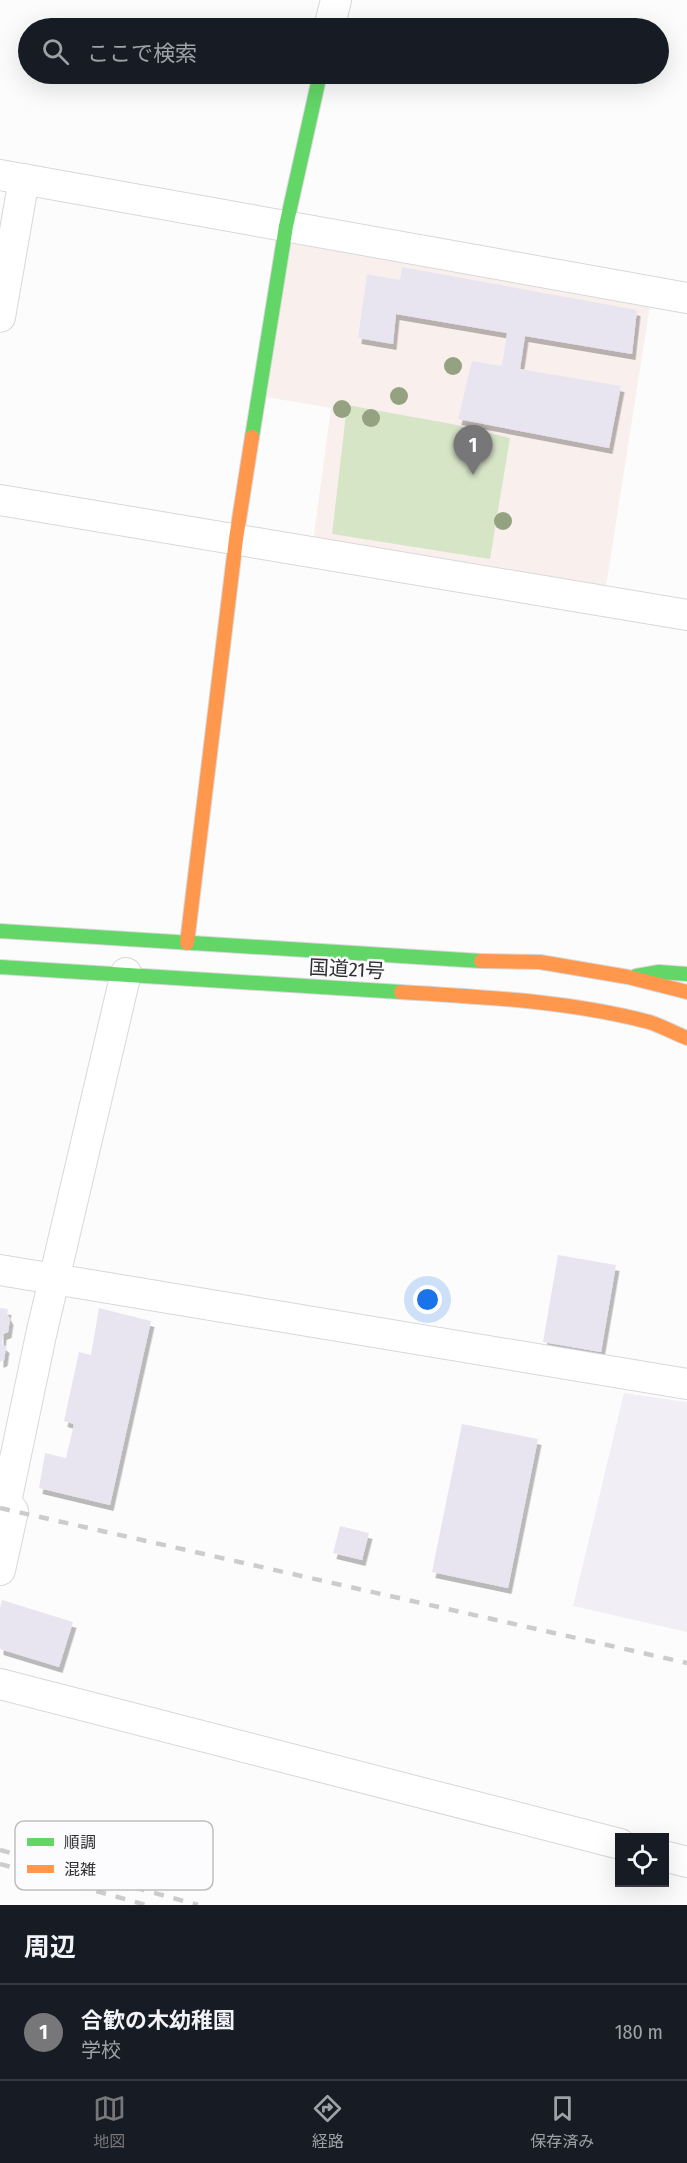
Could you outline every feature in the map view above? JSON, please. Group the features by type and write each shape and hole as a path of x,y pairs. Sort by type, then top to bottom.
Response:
{"main road":[{"path":"187,943 236,539 286,226 318,84"},
{"name":"国道21号","path":"0,930 450,960 540,962 628,977 687,992"},
{"name":"国道21号","path":"0,967 126,973 479,997 583,1008 651,1023 687,1038"},
{"path":"628,977 659,972 687,974"}],"street":[{"path":"332,18 336,0"},
{"path":"0,317 12,177 687,298"},
{"path":"0,500 687,615"},
{"path":"0,1570 13,1511 6,1502 54,1279 126,973"},
{"path":"0,1270 687,1384"},
{"path":"0,1684 615,1843"},
{"path":"669,1857 687,1862"}],"shaded area":[{"path":"291,243 650,305 605,593 313,542 331,408 266,397"},
{"path":"624,1393 687,1402 687,1632 573,1606"}],"green space":[{"path":"347,405 452,424 510,438 490,559 332,534"}],"building":[{"path":"402,267 637,310 632,354 525,336 520,369 621,386 609,448 458,419 472,361 502,366 507,333 396,314 393,344 358,338 367,274 400,280"},
{"path":"558,1255 616,1265 601,1352 543,1342"},
{"path":"0,1308 8,1309 7,1314 10,1319 8,1332 3,1334 2,1344 6,1347 4,1360 0,1362"},
{"path":"99,1308 151,1321 110,1505 39,1488 45,1453 66,1458 74,1424 64,1421 79,1352 91,1355"},
{"path":"462,1424 538,1439 508,1588 432,1572"},
{"path":"340,1526 369,1533 362,1560 333,1553"},
{"path":"2,1600 73,1622 59,1667 0,1649"}],"railway":[{"path":"0,1508 687,1663"},
{"path":"0,1850 15,1854"},
{"path":"0,1864 15,1868"},
{"path":"93,1890 146,1905"},
{"path":"144,1890 198,1905"}],"traffic: fast":[{"path":"252,437 286,226 318,84"},
{"path":"0,931 481,961"},
{"path":"0,967 401,992"},
{"path":"636,976 659,972 687,974"}],"traffic: slow":[{"path":"187,943 236,539 252,437"},
{"path":"481,961 540,962 628,977 687,992"},
{"path":"401,992 526,1001 588,1009 649,1022 687,1038"}],"place":[{"name":"合歓の木幼稚園","path":"473,475"}]}
